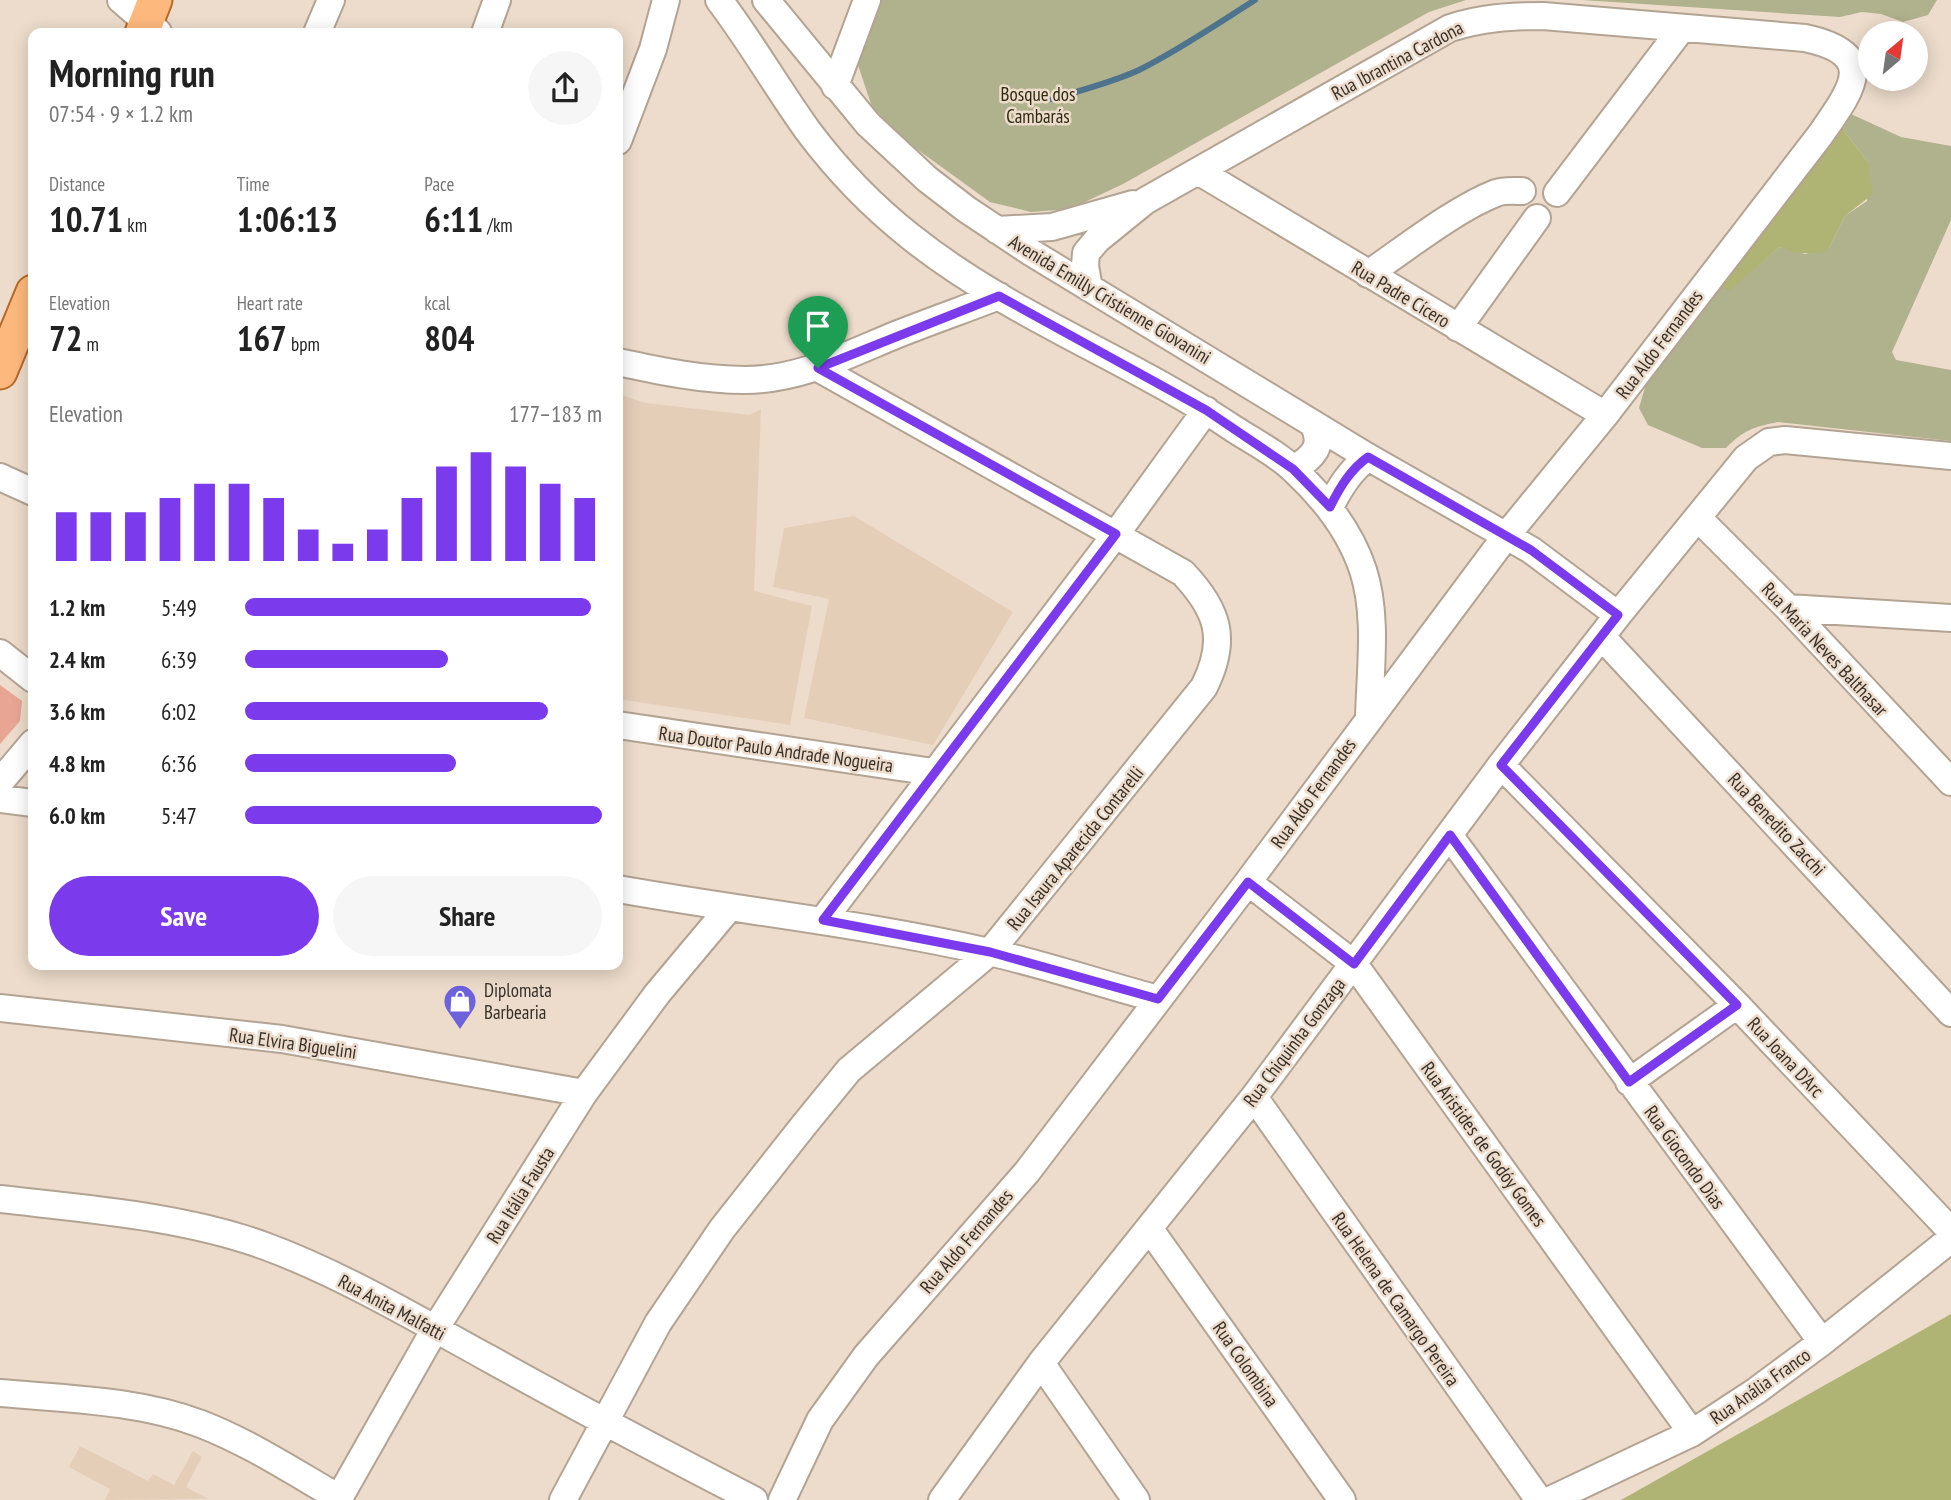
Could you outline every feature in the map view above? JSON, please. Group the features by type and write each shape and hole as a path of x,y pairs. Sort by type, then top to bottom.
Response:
{"main road":[{"path":"0,372 28,304"}],"street":[{"path":"121,0 151,22"},
{"path":"319,28 331,0"},
{"path":"487,28 497,0"},
{"path":"623,128 653,49 666,0"},
{"path":"719,0 809,132 866,197 911,237 954,270 1206,410 1293,469 1330,507 1350,539 1364,572 1371,615 1369,718"},
{"name":"Avenida Emilly Cristienne Giovanini","path":"766,0 835,86 897,153 927,179 997,230 1313,424 1542,558 1618,615"},
{"path":"835,86 867,0"},
{"name":"Rua Ibrantina Cardona","path":"1089,288 1084,266 1086,254 1097,240 1145,201 1450,28 1462,24 1507,16 1543,16 1805,38 1834,46 1848,57 1853,76 1850,87"},
{"path":"1557,193 1682,28"},
{"name":"Rua Aldo Fernandes","path":"782,1500 820,1420 866,1356 1027,1171 1248,882 1506,536 1605,415 1821,134 1850,87"},
{"name":"Rua Padre Cícero","path":"1198,171 1605,415"},
{"path":"1543,181 1557,193 1554,211 1537,218 1522,208 1520,202 1522,191 1531,183 1543,181"},
{"path":"1368,274 1483,200 1498,192 1522,191"},
{"name":"Rua Ibrantina Cardona","path":"997,230 1052,226 1145,201"},
{"path":"1458,328 1537,218"},
{"path":"623,363 676,374 747,380 818,368 999,296"},
{"name":"Rua Isaura Aparecida Contarelli","path":"563,1500 658,1323 722,1229 849,1070 990,952 1204,687 1215,665 1217,625 1200,591 1182,573 818,368"},
{"path":"823,920 1116,534 1206,410"},
{"path":"1293,469 1304,463 1317,445 1319,435 1313,424"},
{"name":"Rua Chiquinha Gonzaga","path":"942,1500 1041,1363 1254,1097 1501,765 1618,615 1746,458 1769,442 1807,442 1951,456"},
{"path":"1330,507 1345,479 1368,457"},
{"path":"0,477 28,490"},
{"name":"Rua Maria Neves Balthasar","path":"1698,518 1939,757 1951,782"},
{"path":"1788,608 1951,618"},
{"name":"Rua Benedito Zacchi","path":"1602,637 1951,1013"},
{"path":"0,653 28,675"},
{"name":"Rua Doutor Paulo Andrade Nogueira","path":"623,726 933,772"},
{"path":"0,782 28,749"},
{"name":"Rua Joana D'Arc","path":"1501,765 1737,1005 1951,1231"},
{"path":"0,799 28,802"},
{"name":"Rua Giocondo Dias","path":"1450,835 1822,1342"},
{"name":"Rua Aristides de Godóy Gomes","path":"1248,882 1354,964 1692,1433"},
{"path":"623,890 729,908 823,920 990,952 1158,999"},
{"name":"Rua Itália Fausta","path":"339,1499 435,1329 584,1093 657,994 729,908"},
{"path":"1629,1082 1737,1005"},
{"name":"Rua Elvira Biguelini","path":"0,1009 282,1039 584,1093"},
{"name":"Rua Helena de Camargo Pereira","path":"1254,1097 1539,1500"},
{"name":"Rua Anita Malfatti","path":"0,1199 116,1212 217,1232 265,1246 314,1266 754,1500"},
{"name":"Rua Colombina","path":"1150,1228 1342,1500"},
{"name":"Rua Anália Franco","path":"1550,1500 1692,1433 1822,1342 1951,1239"},
{"path":"1041,1363 1136,1500"},
{"path":"0,1393 115,1404 160,1412 199,1423 236,1439 339,1499"}],"shaded area":[{"path":"623,396 646,403 750,415 761,409 754,591 812,606 790,725 623,700"},
{"path":"854,516 1013,612 933,745 804,718 829,599 773,587 784,528"},
{"path":"80,1446 148,1481 153,1474 174,1485 193,1451 202,1457 186,1487 208,1499 105,1500 110,1489 69,1467"}],"green space":[{"name":"Bosque dos Cambarás","path":"878,0 1466,0 1429,12 1123,184 1070,209 1031,212 990,202 907,142 872,107 858,65 862,42"},
{"path":"1582,0 1937,0 1928,15 1907,21 1862,12 1840,17"},
{"path":"1851,114 1901,137 1951,146 1951,220 1892,352 1896,360 1951,370 1951,441 1778,422 1749,430 1726,448 1702,448 1648,425 1639,408 1646,384 1716,287 1730,289 1780,247 1805,254 1829,248 1845,216 1867,201 1868,162 1844,131 1843,123"},
{"path":"1843,123 1844,131 1868,162 1873,194 1845,216 1829,248 1822,253 1796,253 1780,247 1730,290 1716,287"},
{"path":"1951,1314 1951,1500 1621,1500"}],"building":[{"path":"0,685 22,701 20,721 0,744"}],"waterway":[{"path":"1052,99 1107,83 1139,70 1255,0"}],"place":[{"name":"Diplomata Barbearia","path":"460,1031"}],"route":[{"path":"999,296 1206,410 1293,469 1330,507 1345,479 1368,457 1531,550 1618,615 1501,765 1737,1005 1629,1082 1450,835 1354,964 1248,882 1158,999 990,952 823,920 1116,534 818,368 999,296"}]}
